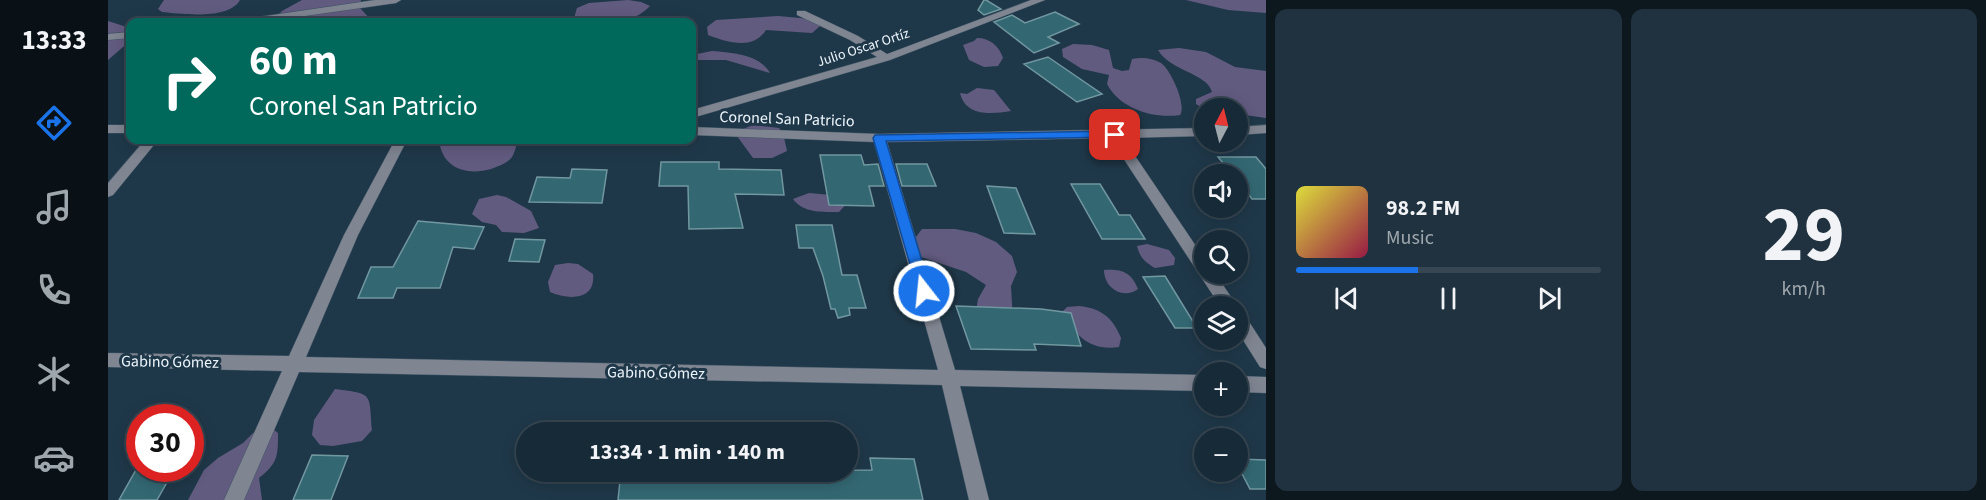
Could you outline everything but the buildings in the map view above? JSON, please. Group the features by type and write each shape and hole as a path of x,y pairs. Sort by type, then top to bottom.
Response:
{"street":[{"path":"273,18 396,0"},
{"name":"Julio Oscar Ortíz","path":"696,113 886,58 1009,5 1040,0"},
{"path":"801,13 854,38 886,58"},
{"path":"108,37 126,35"},
{"path":"696,124 706,131"},
{"path":"108,129 126,129"},
{"path":"1248,130 1266,129"},
{"name":"Coronel San Patricio","path":"696,131 879,138 1194,132"},
{"path":"1115,135 1194,253"},
{"path":"879,138 949,378 979,500"},
{"path":"108,192 149,144"},
{"path":"234,500 351,235 399,144"},
{"path":"1248,334 1266,362"},
{"name":"Gabino Gómez","path":"108,360 1194,383"},
{"path":"1248,384 1266,385"}],"shaded area":[{"path":"164,0 240,0 226,11 193,14 162,12 158,9"},
{"path":"302,0 361,0 360,8 369,18 275,18 282,11"},
{"path":"628,0 650,6 633,18 574,18 577,8 589,3"},
{"path":"1186,0 1266,0 1266,13 1228,10"},
{"path":"778,16 811,19 820,26 812,33 766,30 761,37 747,43 731,42 708,35 707,27 716,20"},
{"path":"108,21 126,27 126,44 108,60"},
{"path":"977,38 990,41 999,50 1003,58 998,66 984,67 969,60 963,45"},
{"path":"1073,44 1092,45 1109,50 1113,68 1122,71 1129,70 1132,59 1147,58 1161,63 1169,72 1179,95 1182,110 1180,115 1149,114 1129,106 1113,93 1107,84 1109,75 1082,69 1063,57 1062,49"},
{"path":"1179,48 1206,52 1235,67 1266,71 1266,118 1248,115 1248,98 1198,98 1212,92 1209,86 1203,80 1171,63 1158,50"},
{"path":"712,51 737,54 759,62 770,73 726,60 696,60 696,54"},
{"path":"977,88 994,90 1011,111 988,113 968,106 960,93 967,94"},
{"path":"753,125 779,128 783,133 787,151 772,158 753,158 737,136 738,131"},
{"path":"440,144 517,144 508,161 482,171 457,168 450,163"},
{"path":"809,193 831,195 849,201 839,212 826,212 807,209 793,199"},
{"path":"497,195 506,197 531,211 539,228 524,233 502,232 496,225 482,222 472,214 479,199"},
{"path":"922,229 955,229 976,233 996,242 1012,256 1017,272 1011,286 1013,322 975,318 978,299 986,285 966,272 921,257 912,242"},
{"path":"1147,244 1169,250 1175,258 1174,265 1155,268 1148,264 1141,257 1137,246"},
{"path":"578,264 593,274 593,283 585,294 572,297 550,292 548,282 555,265"},
{"path":"1104,270 1116,270 1129,275 1138,289 1126,293 1115,290 1107,282"},
{"path":"1079,306 1094,309 1110,320 1121,338 1119,347 1100,347 1078,335 1061,313 1067,307"},
{"path":"335,389 357,392 367,398 372,430 362,441 333,446 320,445 312,435 314,420"},
{"path":"270,427 278,433 276,458 270,468 259,478 262,500 188,500 198,482 204,482 204,470 218,458 243,443 253,433"}],"route":[{"path":"924,291 879,138 1115,135"}]}
